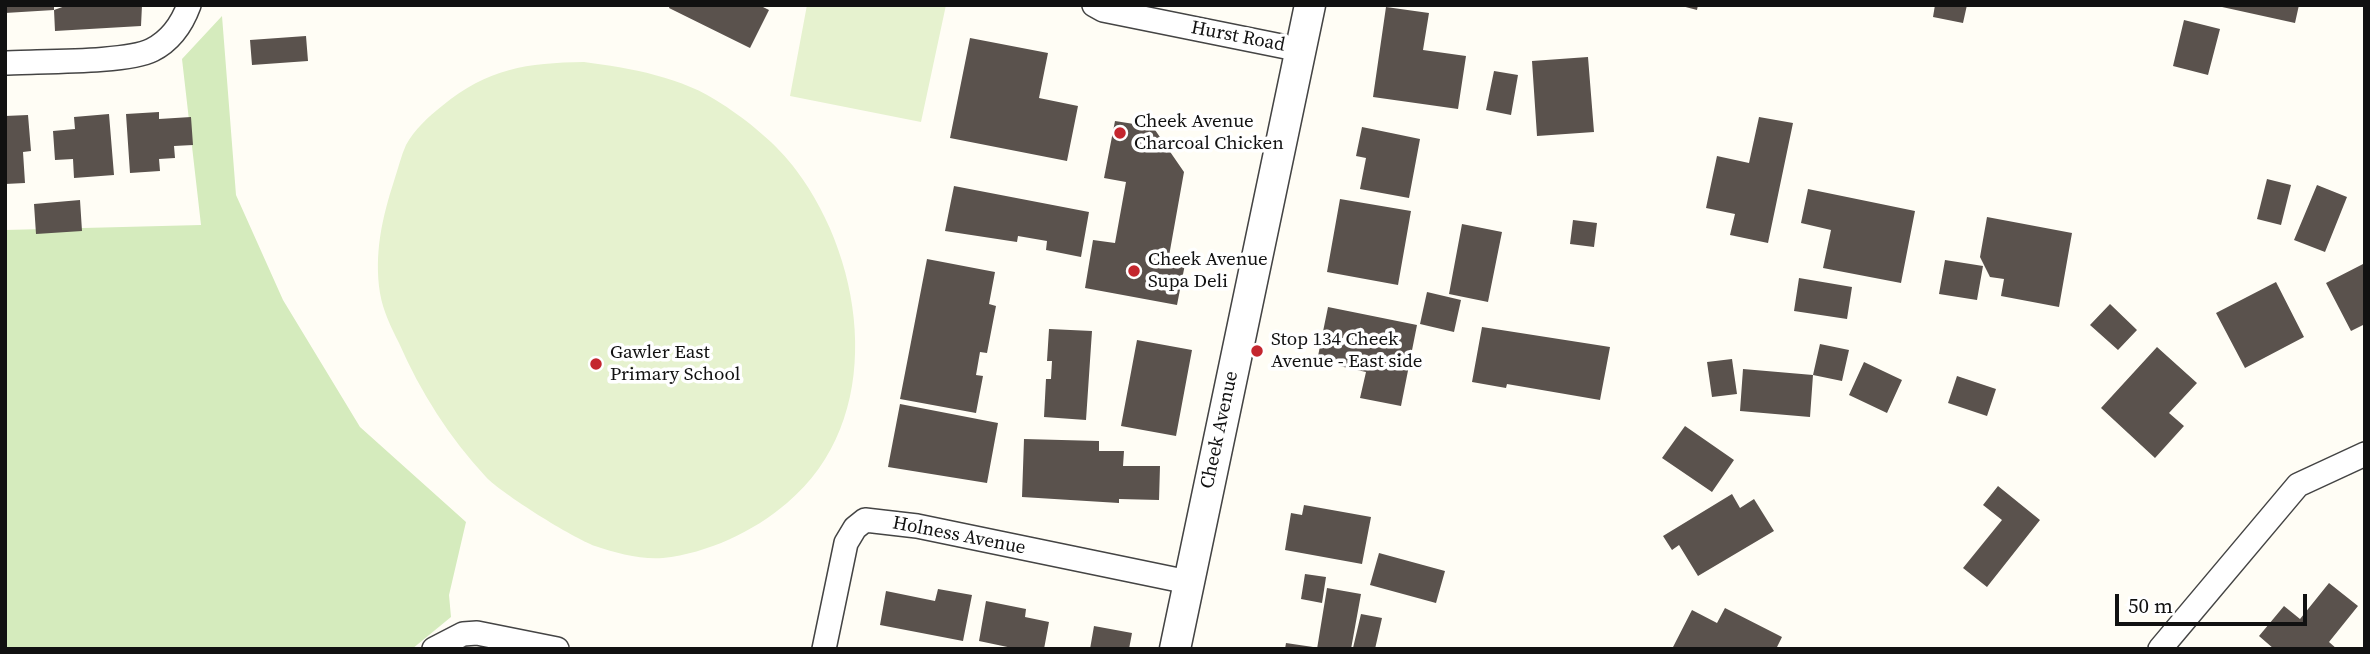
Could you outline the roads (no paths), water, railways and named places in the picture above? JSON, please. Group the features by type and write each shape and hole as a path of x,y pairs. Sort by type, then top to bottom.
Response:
{"street":[{"path":"5,63 138,56 170,37 184,18 189,5"},
{"name":"Hurst Road","path":"1094,5 1103,10 1301,50"},
{"name":"Cheek Avenue","path":"1175,649 1310,5"},
{"path":"2160,649 2298,485 2365,454"},
{"name":"Holness Avenue","path":"824,649 846,543 855,528 865,520 917,526 1188,582"},
{"path":"434,649 463,634 477,633 556,649"}],"place":[{"name":"Cheek Avenue Charcoal Chicken","path":"1120,133"},
{"name":"Cheek Avenue Supa Deli","path":"1134,271"},
{"name":"Stop 134 Cheek Avenue - East side","path":"1257,351"},
{"name":"Gawler East Primary School","path":"596,364"}]}
